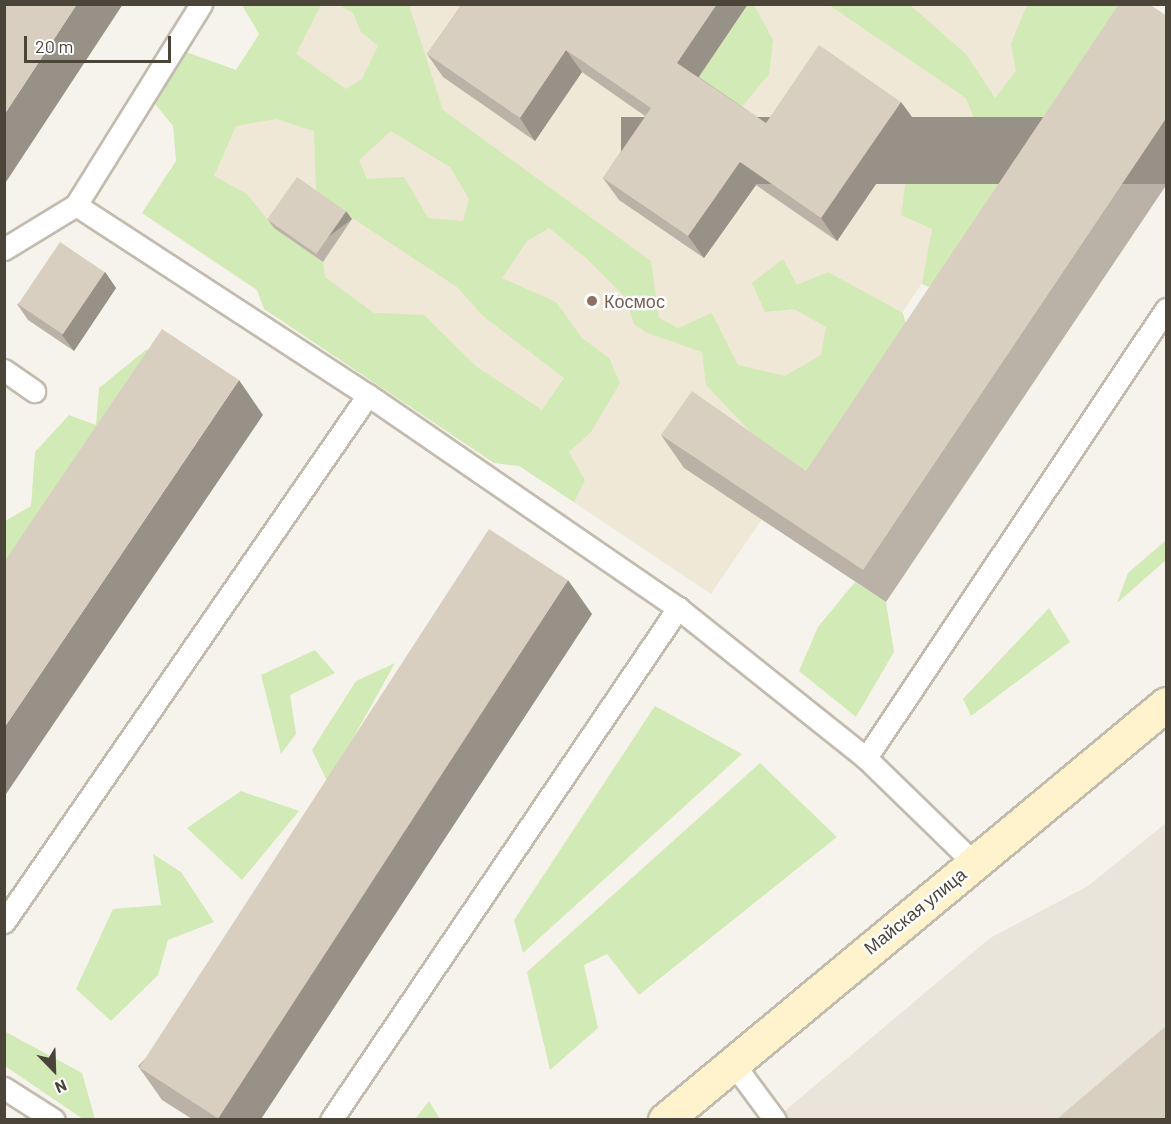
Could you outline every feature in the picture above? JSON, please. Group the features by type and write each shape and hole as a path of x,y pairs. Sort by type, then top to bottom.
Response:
{"main road":[{"name":"Майская улица","path":"665,1119 1167,704"}],"lane":[{"path":"4,249 76,205 201,4"},
{"path":"76,205 368,395 678,608 866,758 974,863"},
{"path":"866,758 1167,309"},
{"path":"4,370 34,391"},
{"path":"4,922 368,395"},
{"path":"331,1119 678,608"},
{"path":"732,1062 775,1119"},
{"path":"4,1088 54,1119"}],"shaded area":[{"name":"Космос","path":"279,5 1111,5 711,594 142,213"},
{"path":"1166,823 1166,1119 774,1120 990,938 1088,886"}],"green space":[{"path":"1034,4 1131,5 938,291 922,284 932,229 901,215 906,179 945,131 974,118 966,98 829,5 910,5 966,54 995,98 1016,71 1011,44 1026,7"},
{"path":"242,5 321,5 296,54 346,89 362,79 378,46 361,32 353,13 339,5 409,5 443,110 651,261 659,318 678,328 712,313 738,365 785,376 821,355 826,327 794,309 765,312 752,283 783,259 797,285 828,272 903,313 908,333 812,473 792,476 706,385 702,352 645,332 634,324 626,298 586,258 549,228 527,241 502,278 556,302 582,338 609,358 620,383 591,432 569,452 585,480 574,502 519,466 494,463 264,309 257,290 142,213 176,161 173,126 152,100 186,52 236,70 259,34","holes":["276,119 314,131 316,194 457,287 483,316 564,378 542,410 477,367 424,315 374,313 325,277 323,262 274,228 247,194 214,176 236,126","391,131 450,167 469,199 463,221 428,218 404,177 367,179 359,160"]},
{"path":"748,5 754,5 773,40 769,74 736,114 693,85"},
{"path":"147,349 165,393 5,632 5,521 31,506 35,452 69,415 96,425 99,388"},
{"path":"1166,540 1166,560 1117,603 1128,573"},
{"path":"855,582 886,602 894,652 856,717 799,671 818,627"},
{"path":"1049,608 1070,642 971,716 963,699"},
{"path":"315,650 335,673 290,695 296,734 281,754 261,675"},
{"path":"395,663 328,783 312,750 356,681"},
{"path":"655,706 742,754 523,953 514,920"},
{"path":"760,763 837,837 639,995 607,954 584,965 598,1028 550,1070 527,972"},
{"path":"241,791 299,811 242,880 187,828"},
{"path":"153,854 181,872 214,922 168,940 158,975 111,1021 76,989 113,909 161,905"},
{"path":"4,1031 82,1073 95,1119 83,1119 5,1066"},
{"path":"429,1101 440,1119 415,1119"}],"building":[{"path":"4,4 77,4 4,115"},
{"path":"462,4 717,4 677,63 766,123 819,45 901,102 821,218 740,162 688,236 603,178 651,108 566,50 520,118 427,54"},
{"path":"1119,4 1149,4 1167,16 1167,117 863,570 661,435 692,391 806,471"},
{"path":"297,177 346,211 316,254 267,220"},
{"path":"60,242 105,272 63,334 18,304"},
{"path":"162,329 239,380 4,728 4,562"},
{"path":"489,529 568,580 218,1119 139,1067"},
{"path":"1167,1025 1167,1119 1057,1119"}],"place":[{"name":"Космос","path":"592,301"}]}
